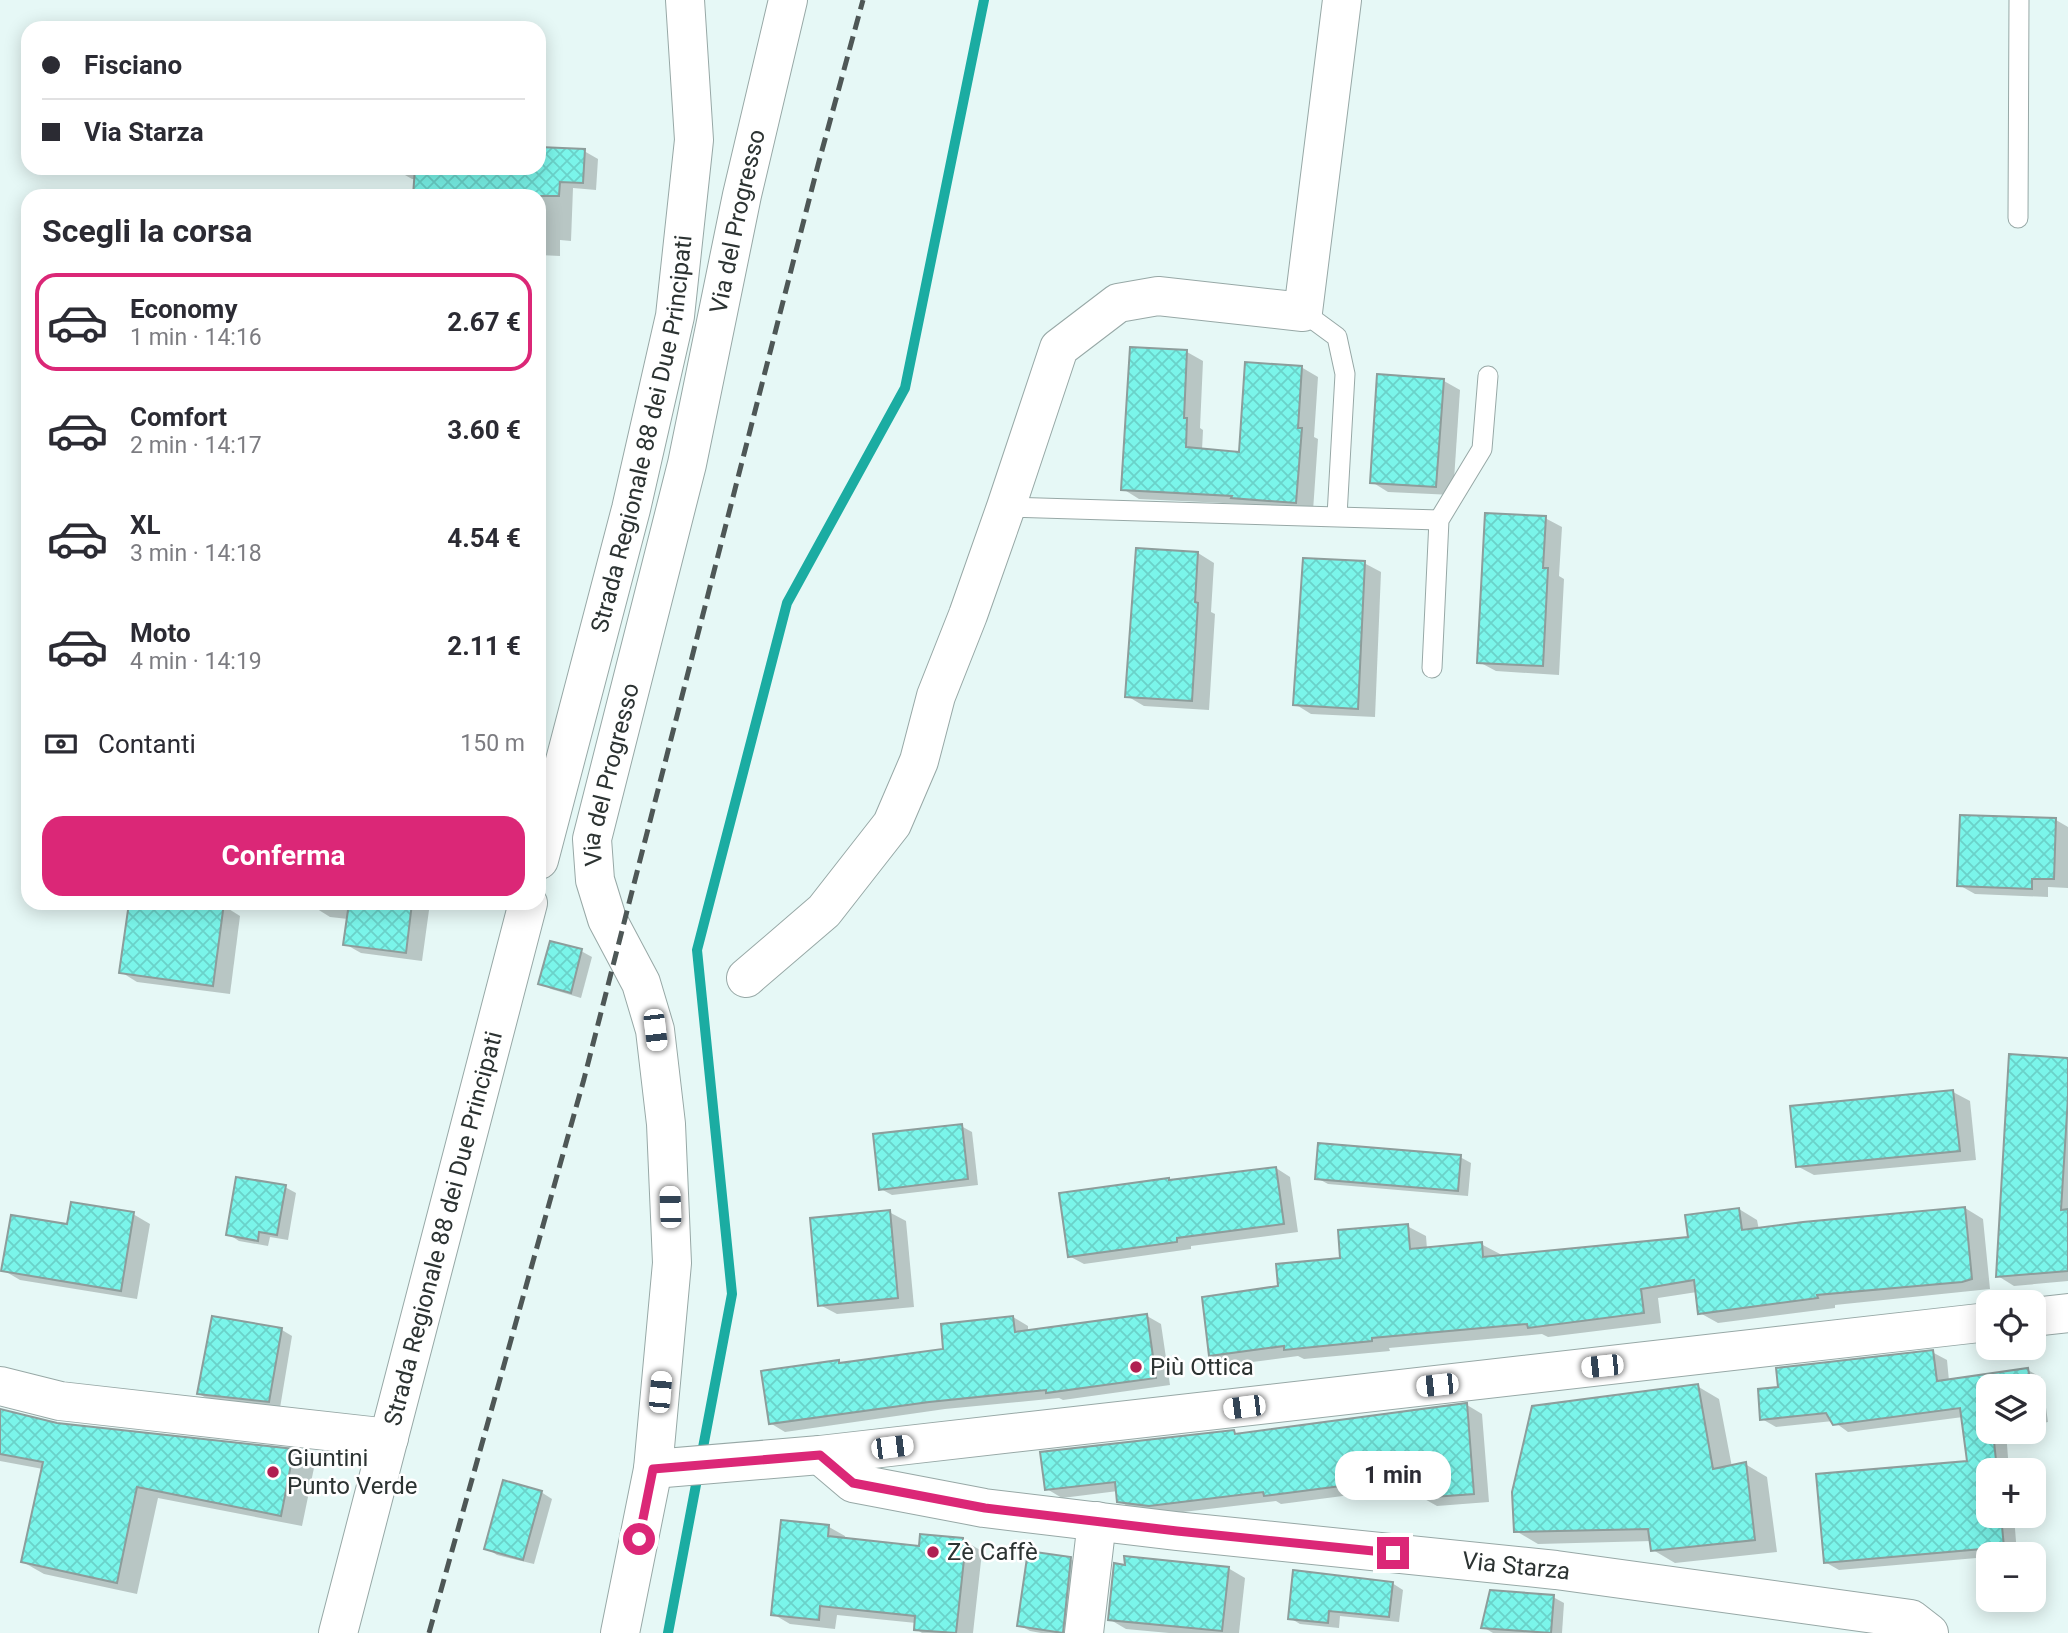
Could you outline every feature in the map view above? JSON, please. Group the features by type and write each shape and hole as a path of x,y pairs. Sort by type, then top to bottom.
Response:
{"street":[{"name":"Strada Regionale 88 dei Due Principati","path":"546,833 631,509 675,316 694,140 685,0"},
{"name":"Via del Progresso","path":"620,1633 665,1468 672,1262 666,1124 655,1030 641,983 607,919 595,880 593,839 687,464 742,195 788,0"},
{"path":"746,978 824,911 892,824 919,761 936,696 968,615 1059,348 1118,303 1158,296 1303,312 1342,0"},
{"name":"Strada Regionale 88 dei Due Principati","path":"338,1633 526,910"},
{"path":"2046,1316 2068,1313"},
{"path":"665,1468 820,1455 1976,1323"},
{"path":"0,1386 60,1401 389,1438"},
{"name":"Via Starza","path":"820,1455 853,1483 985,1508 1556,1570 1911,1619 1929,1633"},
{"path":"1084,1633 1097,1521"}],"lane":[{"path":"2018,218 2019,0"},
{"path":"1303,312 1337,337 1345,374 1337,516"},
{"path":"1432,668 1439,520 1482,449 1488,376"},
{"path":"1006,507 1439,520"}],"building":[{"path":"546,147 585,149 583,183 560,182 559,196 546,196 546,189 414,189 414,175 546,175"},
{"path":"1130,347 1187,350 1184,418 1187,418 1186,447 1239,452 1245,362 1302,366 1298,428 1302,428 1296,503 1231,498 1232,496 1121,490"},
{"path":"1377,374 1444,379 1436,487 1370,483"},
{"path":"1485,513 1546,516 1543,568 1548,568 1543,666 1477,663"},
{"path":"1136,548 1198,552 1192,701 1125,697"},
{"path":"1303,558 1365,561 1358,709 1293,705"},
{"path":"1960,815 2056,818 2054,879 2032,879 2032,889 1957,886"},
{"path":"128,910 223,910 213,986 119,973"},
{"path":"348,910 411,910 406,953 343,945"},
{"path":"550,941 582,949 571,993 538,984"},
{"path":"2009,1054 2068,1058 2061,1210 2068,1209 2068,1271 1996,1277"},
{"path":"1953,1090 1960,1151 1796,1167 1790,1106"},
{"path":"962,1124 968,1179 879,1190 873,1134"},
{"path":"1318,1143 1461,1155 1458,1191 1315,1179"},
{"path":"1276,1167 1284,1224 1177,1238 1177,1242 1068,1257 1059,1193"},
{"path":"236,1177 286,1185 277,1235 259,1232 258,1241 226,1235"},
{"path":"71,1202 134,1212 121,1291 1,1271 11,1215 67,1224"},
{"path":"1965,1207 1972,1279 1962,1282 1817,1295 1818,1298 1698,1314 1694,1280 1641,1289 1644,1313 1528,1328 1527,1324 1372,1338 1372,1341 1284,1350 1284,1346 1209,1356 1202,1297 1278,1286 1276,1264 1340,1258 1338,1230 1408,1224 1410,1249 1482,1242 1483,1257 1688,1237 1685,1215 1739,1208 1742,1230"},
{"path":"890,1210 898,1298 818,1306 810,1218"},
{"path":"1147,1314 1156,1378 1046,1393 1046,1390 929,1402 769,1424 761,1371 943,1349 941,1324 1013,1316 1015,1332"},
{"path":"212,1316 282,1328 269,1402 197,1394"},
{"path":"1933,1350 1937,1381 1976,1375 1976,1444 1994,1444 1996,1458 1976,1458 1976,1528 2002,1528 2004,1542 1976,1542 1976,1549 1824,1563 1816,1474 1967,1461 1960,1408 1833,1425 1826,1413 1760,1420 1758,1389 1778,1387 1776,1368"},
{"path":"2028,1368 2029,1374 1986,1374"},
{"path":"1698,1384 1713,1469 1746,1462 1755,1540 1651,1551 1648,1529 1514,1532 1512,1492 1532,1406"},
{"path":"1467,1403 1474,1494 1419,1498 1418,1476 1264,1496 1263,1492 1149,1506 1117,1502 1115,1482 1045,1490 1040,1452 1234,1430 1235,1434"},
{"path":"0,1409 57,1423 294,1449 281,1516 137,1487 117,1583 21,1562 43,1462 0,1454"},
{"path":"503,1480 542,1491 523,1560 484,1549"},
{"path":"781,1520 829,1525 828,1536 919,1546 920,1534 963,1538 963,1541 966,1541 956,1633 914,1630 915,1616 820,1606 819,1620 771,1615"},
{"path":"1028,1551 1071,1557 1063,1633 1017,1626"},
{"path":"1124,1556 1229,1567 1222,1631 1108,1620 1114,1563 1125,1565"},
{"path":"1293,1570 1393,1582 1389,1617 1329,1611 1328,1623 1288,1619"},
{"path":"1490,1590 1554,1595 1551,1633 1481,1628"}],"waterway":[{"path":"668,1633 732,1294 697,950 787,603 905,388 984,0"}],"railway":[{"path":"429,1633 584,1079 818,165 863,0"}],"place":[{"name":"Più Ottica","path":"1136,1367"},
{"name":"Giuntini Punto Verde","path":"273,1472"},
{"name":"Zè Caffè","path":"933,1552"}],"route":[{"path":"639,1539 653,1469 820,1455 853,1483 985,1508 1393,1553"}]}
